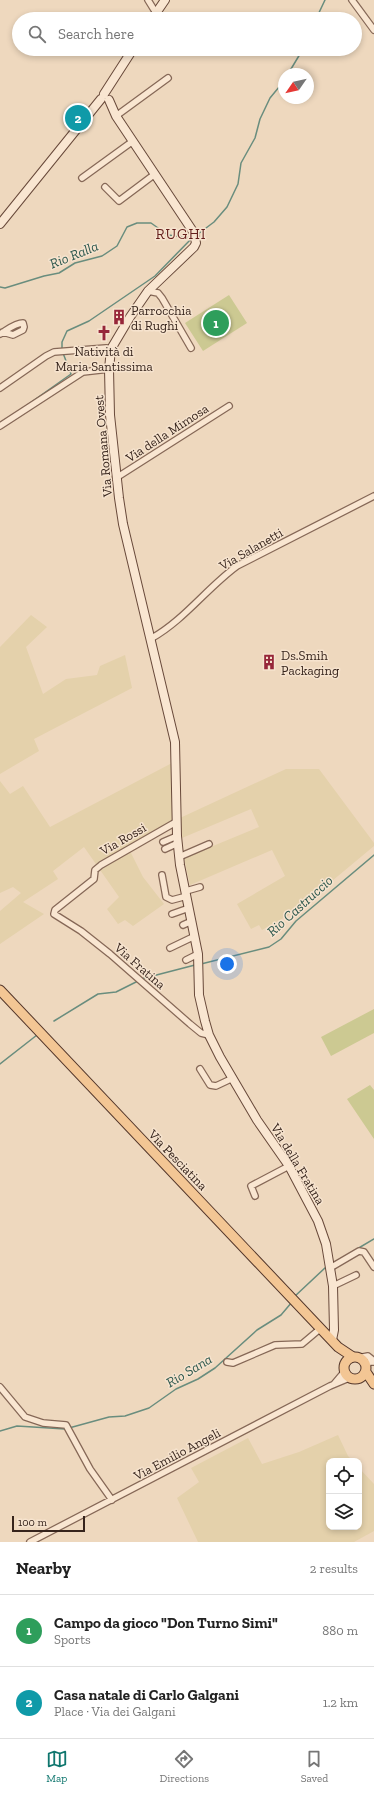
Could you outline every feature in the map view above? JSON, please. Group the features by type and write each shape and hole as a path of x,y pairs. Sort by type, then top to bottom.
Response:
{"main road":[{"name":"Via Pesciatina","path":"0,990 335,1343 356,1358 364,1361 374,1384"},
{"name":"Via Pesciatina","path":"335,1343 346,1371 355,1379 368,1368"},
{"path":"346,1371 356,1358"}],"street":[{"path":"148,0 152,12"},
{"path":"157,12 165,0"},
{"path":"352,0 361,12"},
{"path":"362,14 374,30"},
{"path":"0,224 105,99 115,77 128,56"},
{"path":"116,116 168,78"},
{"name":"Via Romana Ovest","path":"105,99 195,236 194,248 148,291 130,317 111,349 109,369 110,415 116,478 123,524 152,638 175,742 177,840 195,936 198,961 199,995 209,1035"},
{"path":"82,178 133,141"},
{"path":"105,187 119,201 155,174"},
{"path":"148,291 158,293 162,298 191,348"},
{"path":"0,388 46,356 62,350 111,349"},
{"path":"0,426 83,372 109,369"},
{"name":"Via della Mimosa","path":"116,478 229,406"},
{"name":"Via Salanetti","path":"152,638 173,624 224,576 238,566 374,496"},
{"name":"Via Rossi","path":"54,914 55,910 94,879 96,870 101,865 176,822"},
{"path":"163,842 177,840"},
{"path":"165,849 177,840"},
{"path":"179,857 209,844"},
{"path":"162,875 166,897 172,900 200,887"},
{"path":"172,914 189,908"},
{"name":"Via Fratina","path":"54,914 81,931 201,1033 209,1035"},
{"path":"183,925 192,921"},
{"path":"170,948 195,936"},
{"path":"186,960 198,961"},
{"name":"Via della Fratina","path":"209,1035 258,1120 289,1166 318,1220 330,1265 333,1286 335,1343"},
{"path":"200,1069 210,1085 216,1086 233,1078"},
{"path":"256,1196 252,1186 289,1166"},
{"path":"330,1265 359,1251 364,1252 374,1267"},
{"path":"333,1286 356,1275"},
{"path":"227,1362 233,1363 275,1345 302,1344 321,1328"},
{"name":"Via Emilio Angeli","path":"30,1542 334,1384 346,1371"},
{"path":"0,1387 25,1417 43,1423 67,1428 90,1469 112,1500"}],"shaded area":[{"path":"229,295 247,323 203,351 185,323"},
{"path":"31,615 47,627 26,647 43,694 66,679 97,675 100,666 125,655 132,688 34,739 39,751 0,774 0,647"},
{"path":"172,763 172,822 128,847 143,877 164,904 133,926 125,920 118,924 107,909 119,897 84,847 53,871 58,879 23,902 44,914 0,944 0,911 21,893 13,887 0,893 0,781 10,794 23,786 50,827"},
{"path":"286,769 319,769 374,843 374,846 296,911 262,930 259,925 251,929 237,904 285,876 272,850 190,885 184,858 259,827 251,809 182,838 180,818"},
{"path":"374,1009 374,1033 331,1056 321,1037"},
{"path":"370,1085 374,1090 374,1139 347,1099"},
{"path":"338,1435 350,1458 326,1458 326,1530 362,1530 362,1471 374,1484 374,1531 354,1542 198,1542 177,1498 199,1482 191,1468 248,1438 262,1464 299,1452"}],"waterway":[{"name":"Rio Ralla","path":"319,12 325,0"},
{"name":"Rio Ralla","path":"292,68 299,56"},
{"name":"Rio Ralla","path":"198,234 214,222 227,207 238,184 241,163 255,138 260,119 270,98 278,88"},
{"name":"Rio Ralla","path":"0,287 5,288 59,273 75,263 102,256 117,246 127,227 137,223 151,223 168,235 191,238"},
{"path":"62,349 62,342 67,331 89,321 155,276 192,238"},
{"path":"23,408 71,374 63,353"},
{"name":"Rio Castruccio","path":"201,964 269,947 281,939 296,921 374,855"},
{"name":"Rio Castruccio","path":"141,979 195,965"},
{"name":"Rio Castruccio","path":"54,1021 98,994 116,992 138,981"},
{"name":"Rio Castruccio","path":"0,1064 37,1035"},
{"name":"Rio Sana","path":"357,1249 374,1239"},
{"name":"Rio Sana","path":"333,1263 344,1257"},
{"name":"Rio Sana","path":"294,1297 326,1267"},
{"name":"Rio Sana","path":"69,1428 109,1417 125,1416 149,1408 176,1389 198,1379 215,1368 257,1330 281,1315 292,1302"},
{"name":"Rio Sana","path":"0,1431 17,1426 65,1429"}],"place":[{"name":"Casa natale di Carlo Galgani","path":"78,118"},
{"name":"Parrocchia di Rughi","path":"119,317"},
{"name":"Campo da gioco \"Don Turno Simi\"","path":"216,323"},
{"name":"Natività di Maria Santissima","path":"104,333"},
{"name":"Ds.Smih Packaging","path":"269,662"}],"district":[{"name":"RUGHI","path":"181,234"}]}
